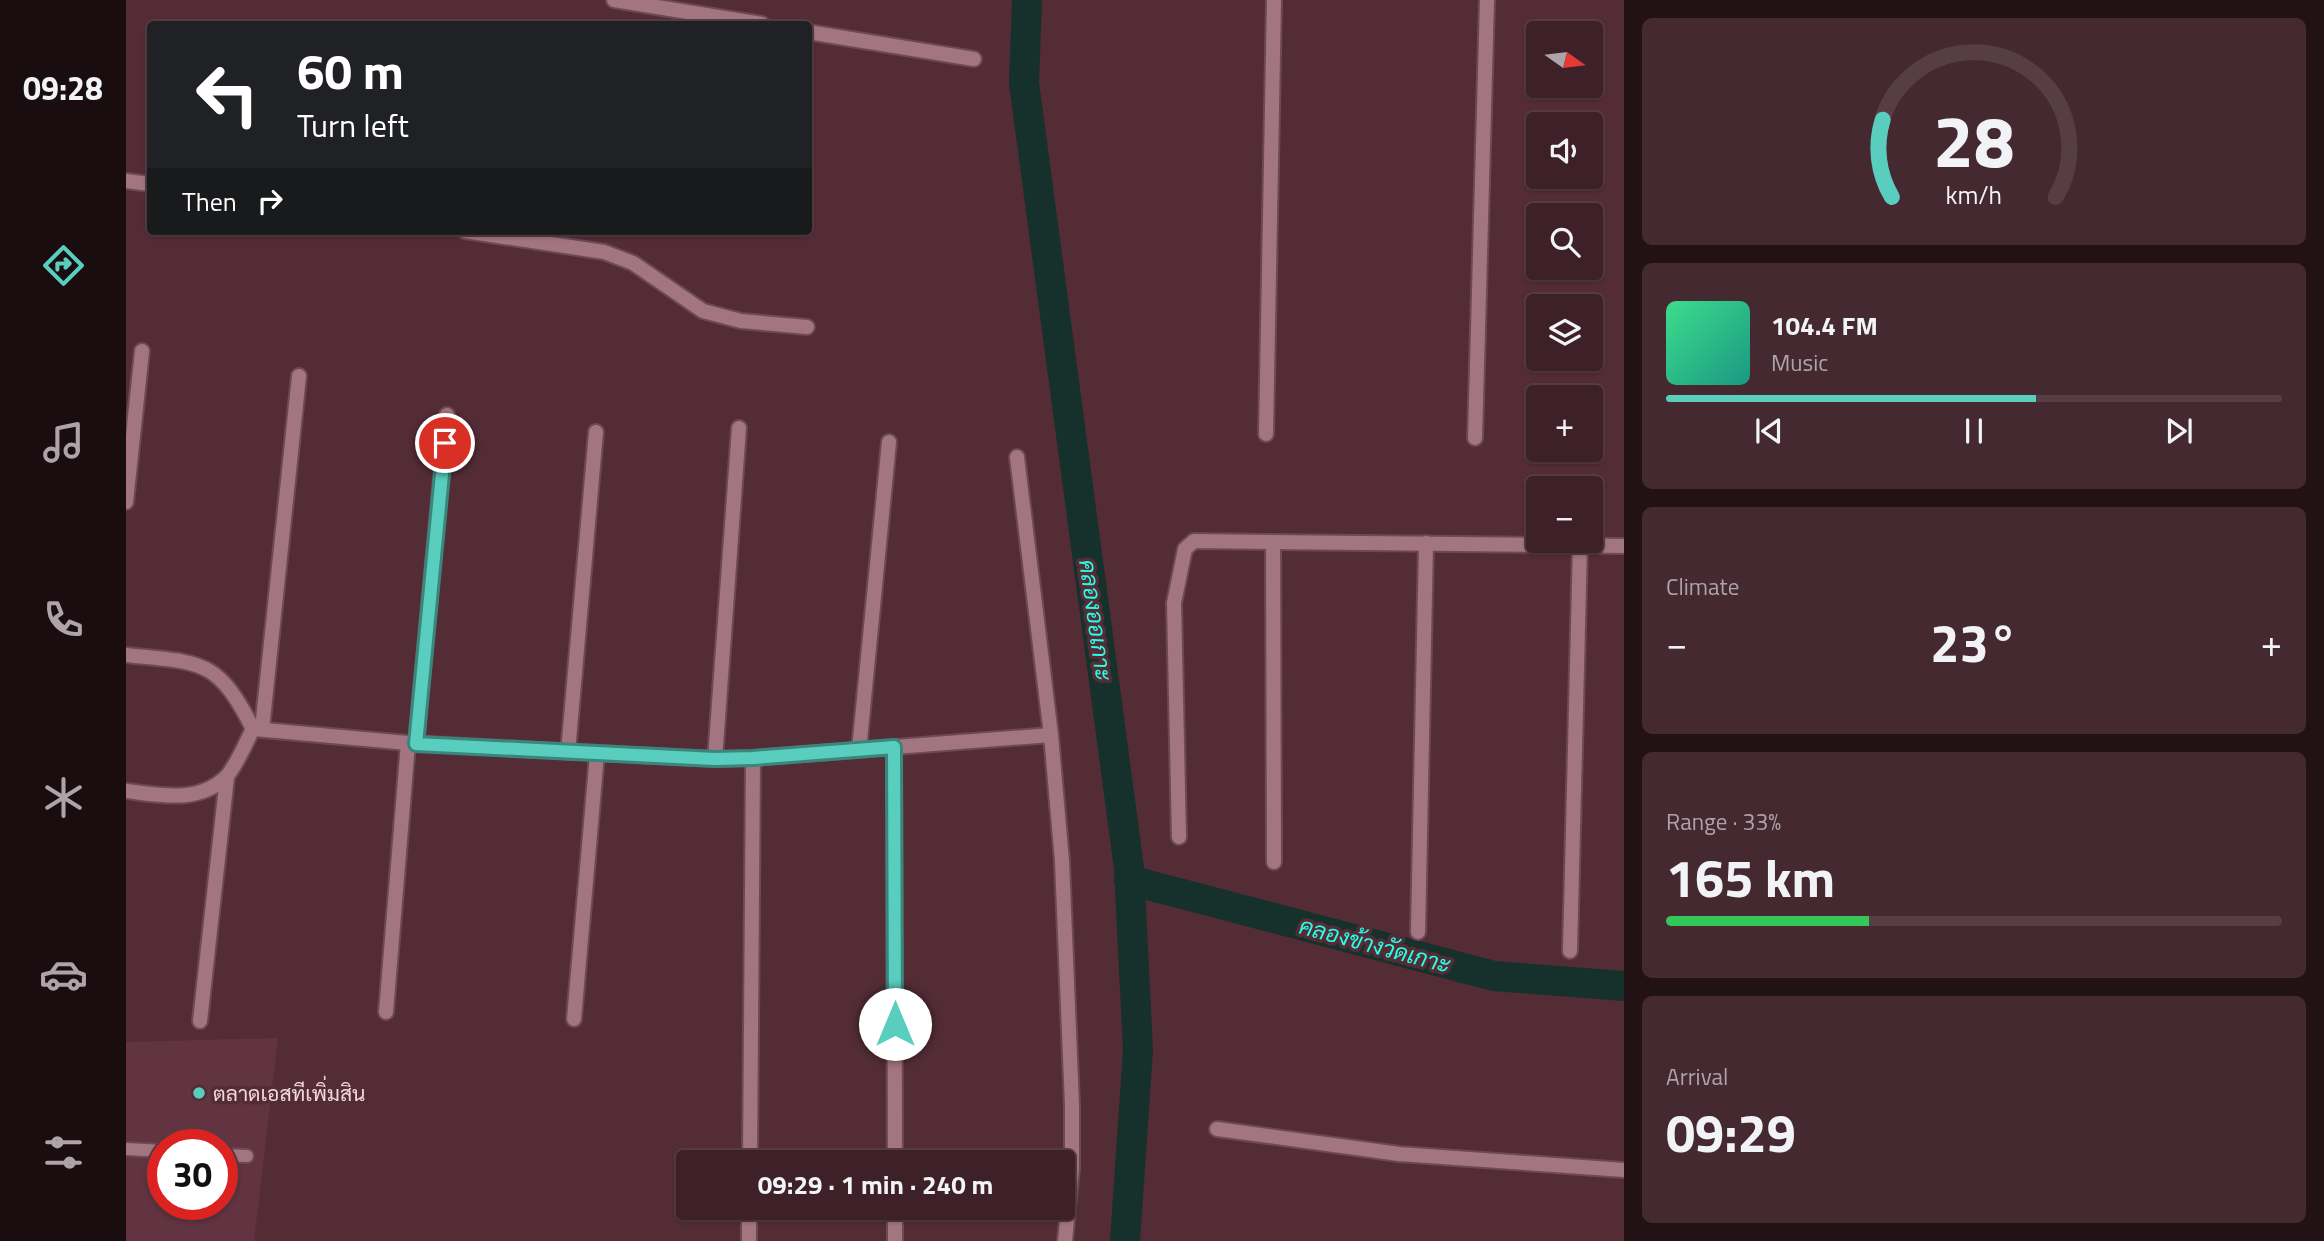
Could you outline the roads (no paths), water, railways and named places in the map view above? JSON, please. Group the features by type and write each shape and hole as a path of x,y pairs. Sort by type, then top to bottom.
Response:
{"street":[{"path":"614,0 744,21"},
{"path":"1266,434 1274,0"},
{"path":"1475,438 1487,0"},
{"path":"812,33 974,59"},
{"path":"126,181 147,184"},
{"path":"491,235 604,252 633,263 703,311 741,321 807,327"},
{"path":"126,502 142,351"},
{"path":"200,1021 227,777 257,729 299,376"},
{"path":"386,1012 447,415"},
{"path":"715,759 738,428"},
{"path":"568,752 596,432"},
{"path":"859,750 889,442"},
{"path":"1017,457 1051,735 1062,861 1072,1091 1072,1168 1065,1241"},
{"path":"1179,837 1174,603 1185,549 1194,541 1526,544"},
{"path":"1273,542 1274,862"},
{"path":"1418,932 1426,543"},
{"path":"1603,546 1624,546"},
{"path":"1570,951 1580,553"},
{"path":"126,655 190,662 212,671 236,696 257,729"},
{"path":"257,729 412,744 715,759 1051,735"},
{"path":"894,747 895,1150"},
{"path":"574,1019 597,754"},
{"path":"750,1150 753,758"},
{"path":"126,791 177,796 199,794 227,777"},
{"path":"1216,1129 1399,1154 1624,1170"},
{"path":"749,1220 749,1241"},
{"path":"895,1220 895,1241"}],"lane":[{"path":"126,1149 147,1150"},
{"path":"238,1156 247,1156"}],"waterway":[{"name":"คลองออเกาะ","path":"1027,0 1024,83 1129,868 1138,1050 1125,1241"},
{"name":"คลองข้างวัดเกาะ","path":"1129,880 1494,976 1624,986"}],"place":[{"name":"ตลาดเอสทีเพิ่มสิน","path":"199,1093"}]}
